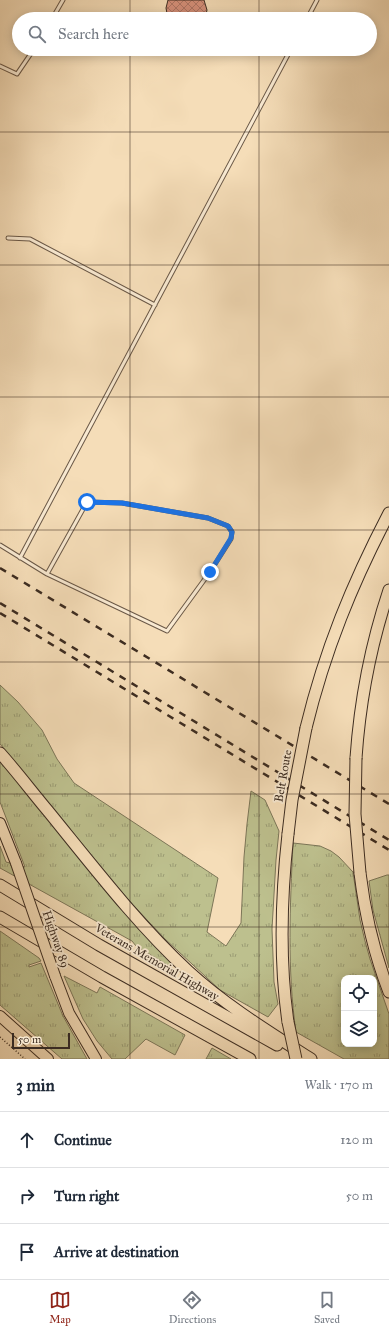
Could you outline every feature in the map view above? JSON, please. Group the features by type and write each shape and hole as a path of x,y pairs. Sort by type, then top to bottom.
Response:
{"highway":[{"name":"Belt Route","path":"296,1059 284,997 282,948 283,884 293,794 306,728 319,680 336,628 363,564 389,513"},
{"path":"389,590 366,675 356,758 356,821 360,873 368,925 379,966 389,992"},
{"path":"0,753 95,868 165,949 212,991 266,1030 311,1059"},
{"name":"Veterans Memorial Highway","path":"0,885 99,945 302,1059"},
{"path":"0,917 108,981 250,1059"}],"main road":[{"name":"Highway 89","path":"0,823 16,863 69,1013 96,1059"},
{"path":"0,1016 48,1059"}],"lane":[{"path":"56,12 63,0"},
{"path":"311,12 317,0"},
{"path":"0,66 16,74 29,56"},
{"path":"20,558 287,56"},
{"path":"8,238 30,239 155,305"},
{"path":"0,545 47,574 167,631 210,572 231,538 232,532 228,526 208,518 122,503 87,502 47,574"}],"path":[{"path":"0,1038 25,1059"}],"green space":[{"path":"0,685 18,702 42,730 57,759 74,783 218,878 207,932 226,946 241,923 244,857 251,791 265,800 279,831 272,929 274,982 278,1004 268,1017 220,990 165,939 132,904 0,744"},
{"path":"0,761 171,963 169,966 136,946 132,941 0,868 0,846 6,862 25,867 0,802"},
{"path":"293,843 320,846 331,851 353,872 360,920 376,975 341,975 341,1047 377,1047 377,979 389,1014 389,1059 344,1059 296,1032 291,985 290,914"},
{"path":"389,875 389,968 373,910 369,881"},
{"path":"0,931 39,958 41,961 29,965 29,967 41,963 63,1016 87,1059 62,1059 0,1005"},
{"path":"64,976 97,993 100,987 185,1035 175,1055 146,1039 125,1059 112,1059 97,1041 83,1019"},
{"path":"212,1048 231,1059 206,1059"}],"building":[{"path":"168,0 204,0 207,10 207,12 167,12"}],"railway":[{"path":"0,568 389,804"},
{"path":"0,603 389,840"},
{"path":"0,613 389,850"}],"route":[{"path":"87,502 122,503 208,518 228,526 232,532 231,538 210,572"}]}
